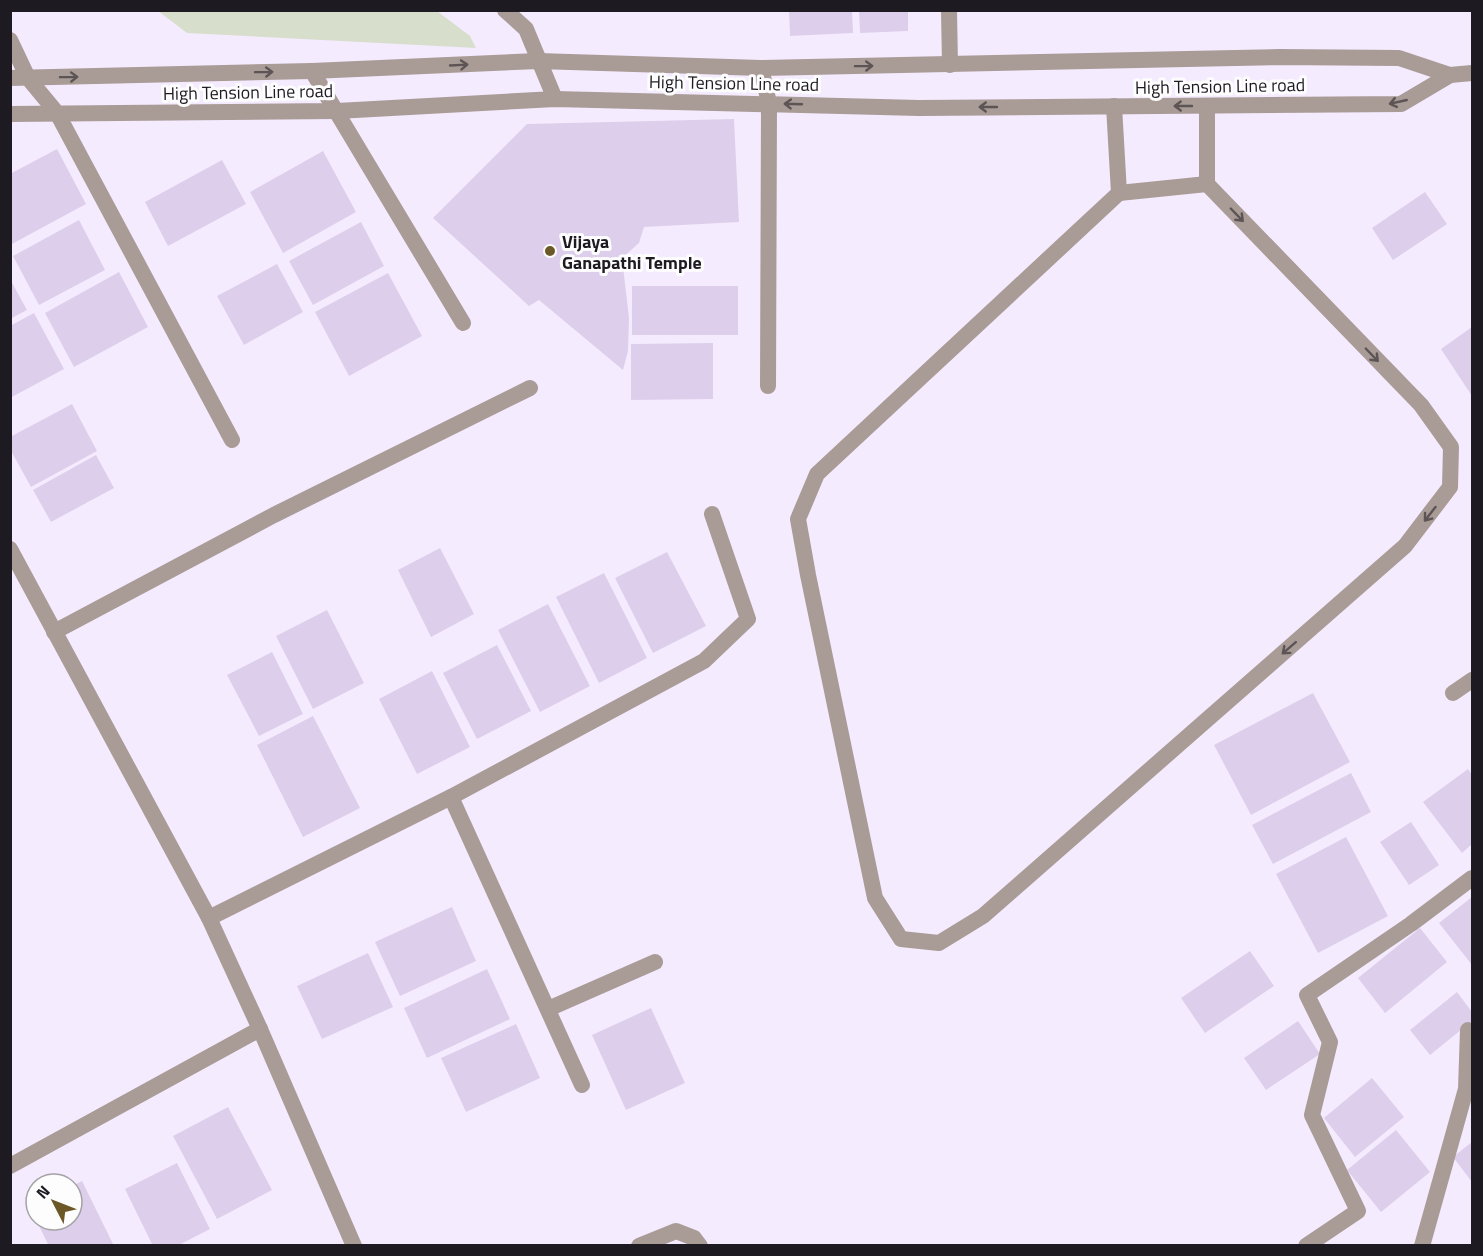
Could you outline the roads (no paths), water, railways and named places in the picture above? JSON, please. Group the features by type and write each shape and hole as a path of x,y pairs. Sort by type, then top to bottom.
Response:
{"street":[{"path":"505,10 526,29 555,99"},
{"path":"949,10 950,65"},
{"path":"10,40 28,78 57,113 232,440"},
{"name":"High Tension Line road","path":"10,78 312,71 538,61 761,68 1278,57 1399,58 1450,75 1473,73"},
{"path":"761,68 769,104 768,386"},
{"path":"312,71 463,323"},
{"name":"High Tension Line road","path":"10,114 337,111 555,99 919,108 1401,104 1450,75"},
{"path":"1114,106 1119,193"},
{"path":"1207,106 1207,184 1421,405 1451,447 1450,487 1405,546 983,916 939,943 901,939 875,898 798,519 817,474 1119,193 1207,184"},
{"path":"54,632 274,515 530,388"},
{"path":"209,918 451,797 704,661 748,619 712,514"},
{"path":"10,549 209,918 354,1245"},
{"path":"1453,693 1473,680"},
{"path":"451,797 582,1085"},
{"path":"1306,1245 1358,1211 1312,1115 1330,1042 1307,995 1411,924 1473,878"},
{"path":"548,1009 655,962"},
{"path":"10,1166 260,1029"},
{"path":"1422,1245 1466,1089 1468,1030"},
{"path":"639,1245 676,1230 694,1238 700,1245"}],"place":[{"name":"Vijaya Ganapathi Temple","path":"550,251"}]}
